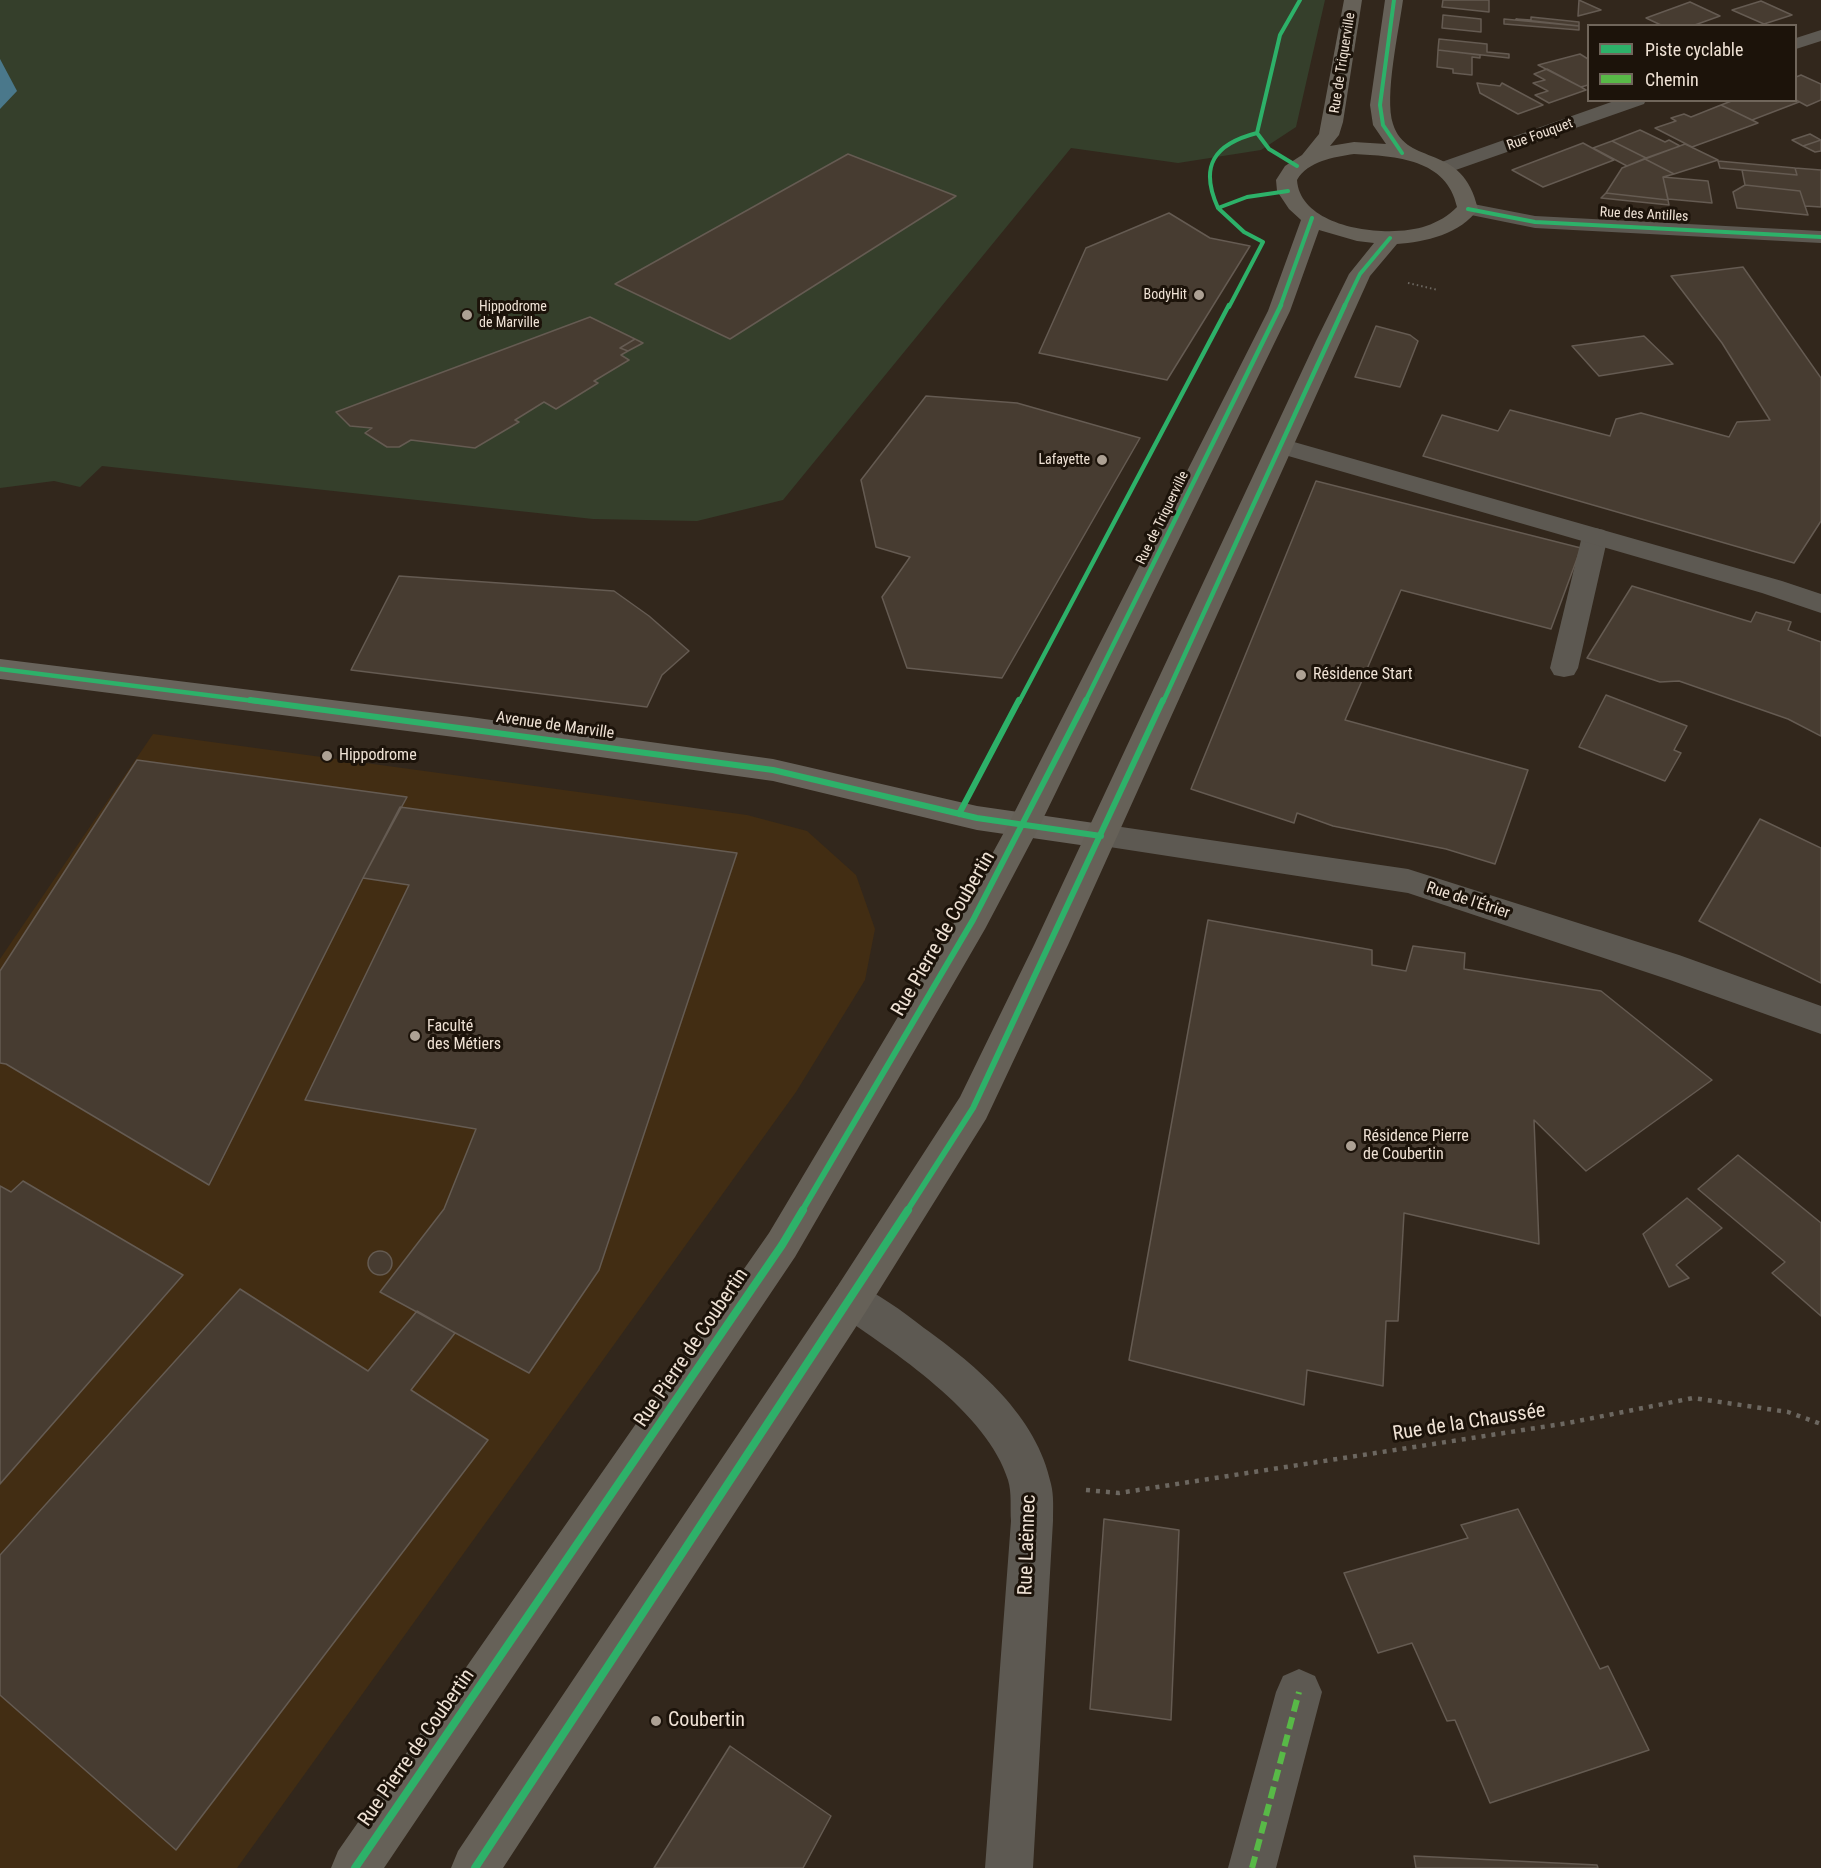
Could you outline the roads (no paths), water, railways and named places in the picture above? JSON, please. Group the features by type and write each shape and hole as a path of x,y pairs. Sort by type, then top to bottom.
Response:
{"main road":[{"name":"Rue de Triquerville","path":"1312,156 1329,135 1333,122 1353,0"},
{"path":"1394,0 1380,105 1383,125 1402,153"},
{"path":"1354,148 1402,153 1443,168 1458,180 1467,193 1468,209 1459,219 1443,230 1419,236 1390,238 1352,232 1312,218 1296,205 1288,191 1287,177 1297,166 1312,156 1354,148"},
{"name":"Rue de Triquerville","path":"1024,825 1279,311 1312,218"},
{"path":"475,1868 851,1300 973,1108 1360,274 1390,238"},
{"name":"Rue Pierre de Coubertin","path":"355,1868 782,1245 967,930 1024,825"}],"street":[{"path":"1797,44 1821,34"},
{"name":"Rue Fouquet","path":"1443,168 1631,102"},
{"name":"Rue des Antilles","path":"1468,209 1535,222 1821,237"},
{"path":"1280,446 1772,587 1821,604"},
{"name":"Avenue de Marville","path":"0,669 470,728 773,770 959,814 1101,836"},
{"name":"Rue de l'Étrier","path":"1101,836 1408,881 1679,969 1821,1020"},
{"name":"Rue Laënnec","path":"851,1300 949,1371 1006,1431 1030,1481 1032,1521 1009,1868"},
{"path":"1252,1868 1299,1692"}],"lane":[{"path":"1564,668 1595,536"}],"water":[{"path":"0,59 17,91 0,109"}],"place":[{"name":"BodyHit","path":"1199,295"},
{"name":"Hippodrome de Marville","path":"467,315"},
{"name":"Lafayette","path":"1102,460"},
{"name":"Résidence Start","path":"1301,675"},
{"name":"Hippodrome","path":"327,756"},
{"name":"Faculté des Métiers","path":"415,1036"},
{"name":"Résidence Pierre de Coubertin","path":"1351,1146"},
{"name":"Coubertin","path":"656,1721"}]}
